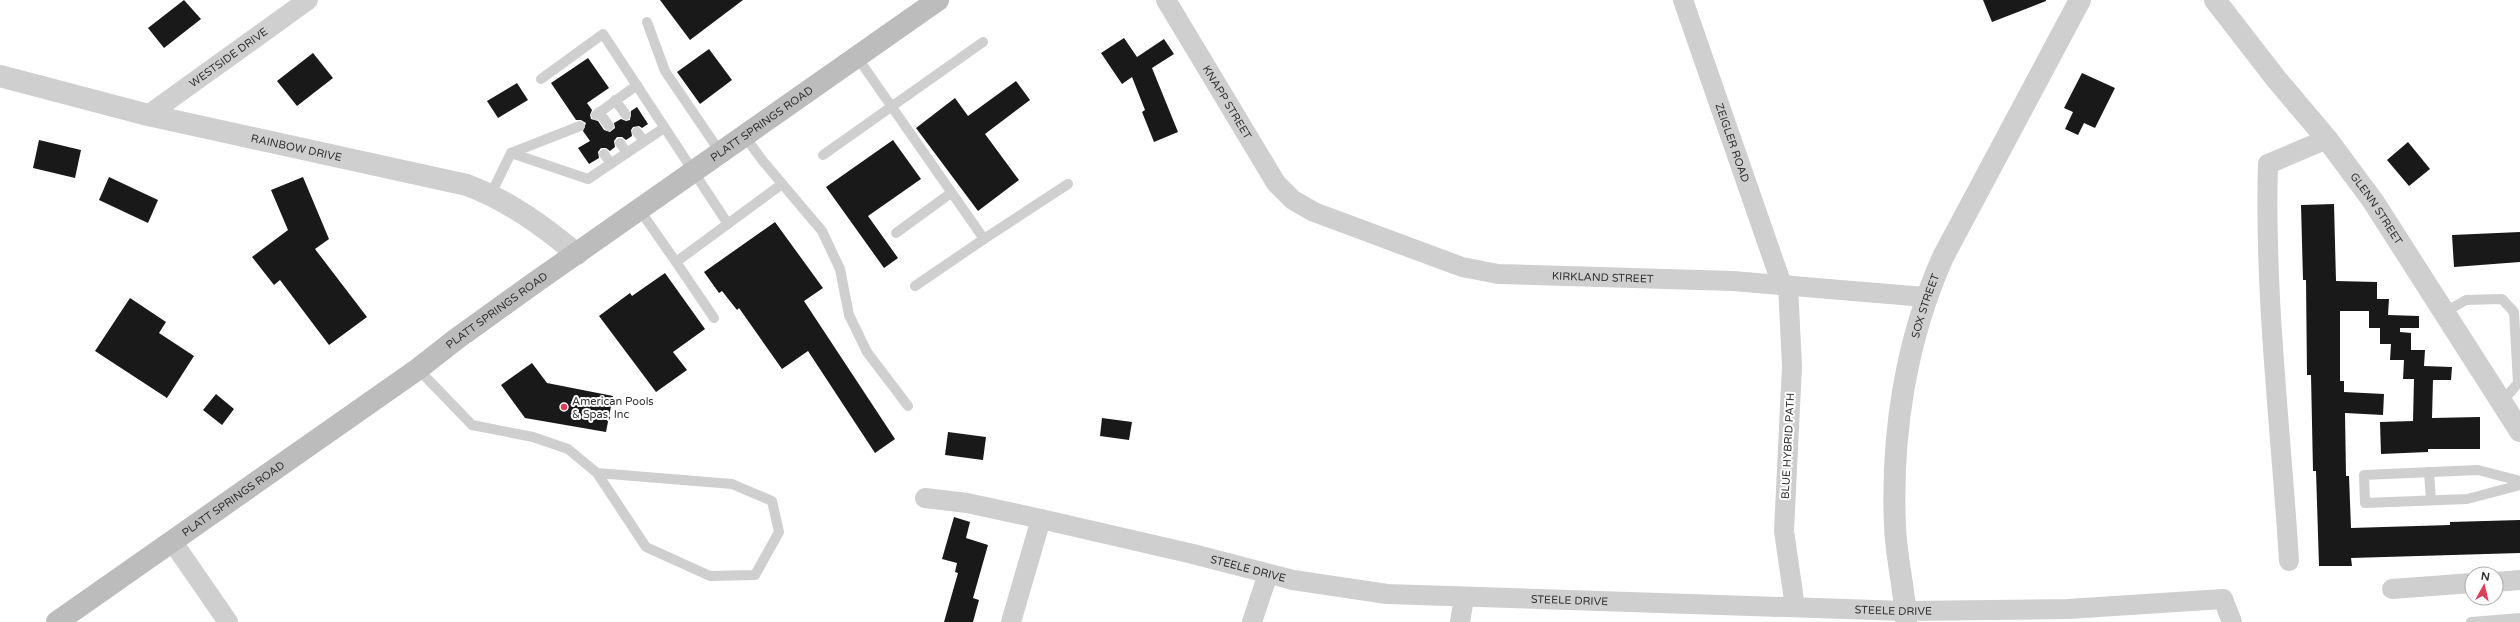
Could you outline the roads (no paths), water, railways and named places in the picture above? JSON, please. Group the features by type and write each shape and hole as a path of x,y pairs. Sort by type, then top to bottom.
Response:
{"main road":[{"name":"PLATT SPRINGS ROAD","path":"57,622 418,370 455,340 639,209 938,0"}],"street":[{"name":"WESTSIDE DRIVE","path":"148,115 308,0"},
{"name":"KNAPP STREET","path":"1166,0 1257,150 1265,168 1276,183 1293,200"},
{"name":"ZEIGLER ROAD","path":"1683,0 1785,285"},
{"name":"SOX STREET","path":"1905,617 1895,525 1898,431 1906,372 1925,297 1943,257 2080,0"},
{"name":"GLENN STREET","path":"2215,0 2277,80 2327,139 2373,201 2520,431"},
{"name":"RAINBOW DRIVE","path":"0,76 148,115 467,185 491,194 544,226 576,254"},
{"path":"2289,561 2271,318 2267,206 2268,164 2327,139"},
{"name":"KIRKLAND STREET","path":"1293,200 1314,212 1352,227 1462,267 1481,272 1785,285 1925,297"},
{"name":"BLUE HYBRID PATH","path":"1785,285 1792,366 1784,531 1795,607"},
{"name":"STEELE DRIVE","path":"925,498 967,503 1041,519 1193,554 1268,574 1387,594 1464,598 1795,607 1905,617 2068,615 2223,599 2232,622"},
{"path":"1011,622 1041,519"},
{"path":"172,541 228,622"},
{"path":"1252,622 1268,574"},
{"path":"2504,581 2520,580"},
{"path":"2392,589 2464,584"},
{"path":"1460,622 1464,598"}],"lane":[{"path":"647,22 666,71 720,152"},
{"path":"541,78 603,34 692,172 728,224"},
{"path":"824,155 983,42"},
{"path":"857,56 984,239"},
{"path":"609,126 597,114 636,85"},
{"path":"615,100 626,115"},
{"path":"491,194 511,153 580,126"},
{"path":"511,153 588,179 664,128"},
{"path":"637,132 644,141"},
{"path":"744,135 782,184 822,231 840,269 848,315 867,352 908,406"},
{"path":"620,143 627,153"},
{"path":"604,154 611,164"},
{"path":"676,262 782,184"},
{"path":"915,286 1068,184"},
{"path":"896,232 951,193"},
{"path":"639,209 714,318"},
{"path":"2445,312 2466,300 2502,299 2514,312 2515,366 2518,383 2502,402"},
{"path":"418,370 472,425 532,437 568,449 597,473 646,547 710,576 755,575 779,532 772,502 732,484 597,473"},
{"path":"2520,481 2478,470 2364,475 2365,503 2467,499 2520,485"},
{"path":"2429,472 2431,500"},
{"path":"2470,622 2520,618"}],"place":[{"name":"American Pools & Spas, Inc","path":"564,407"}]}
